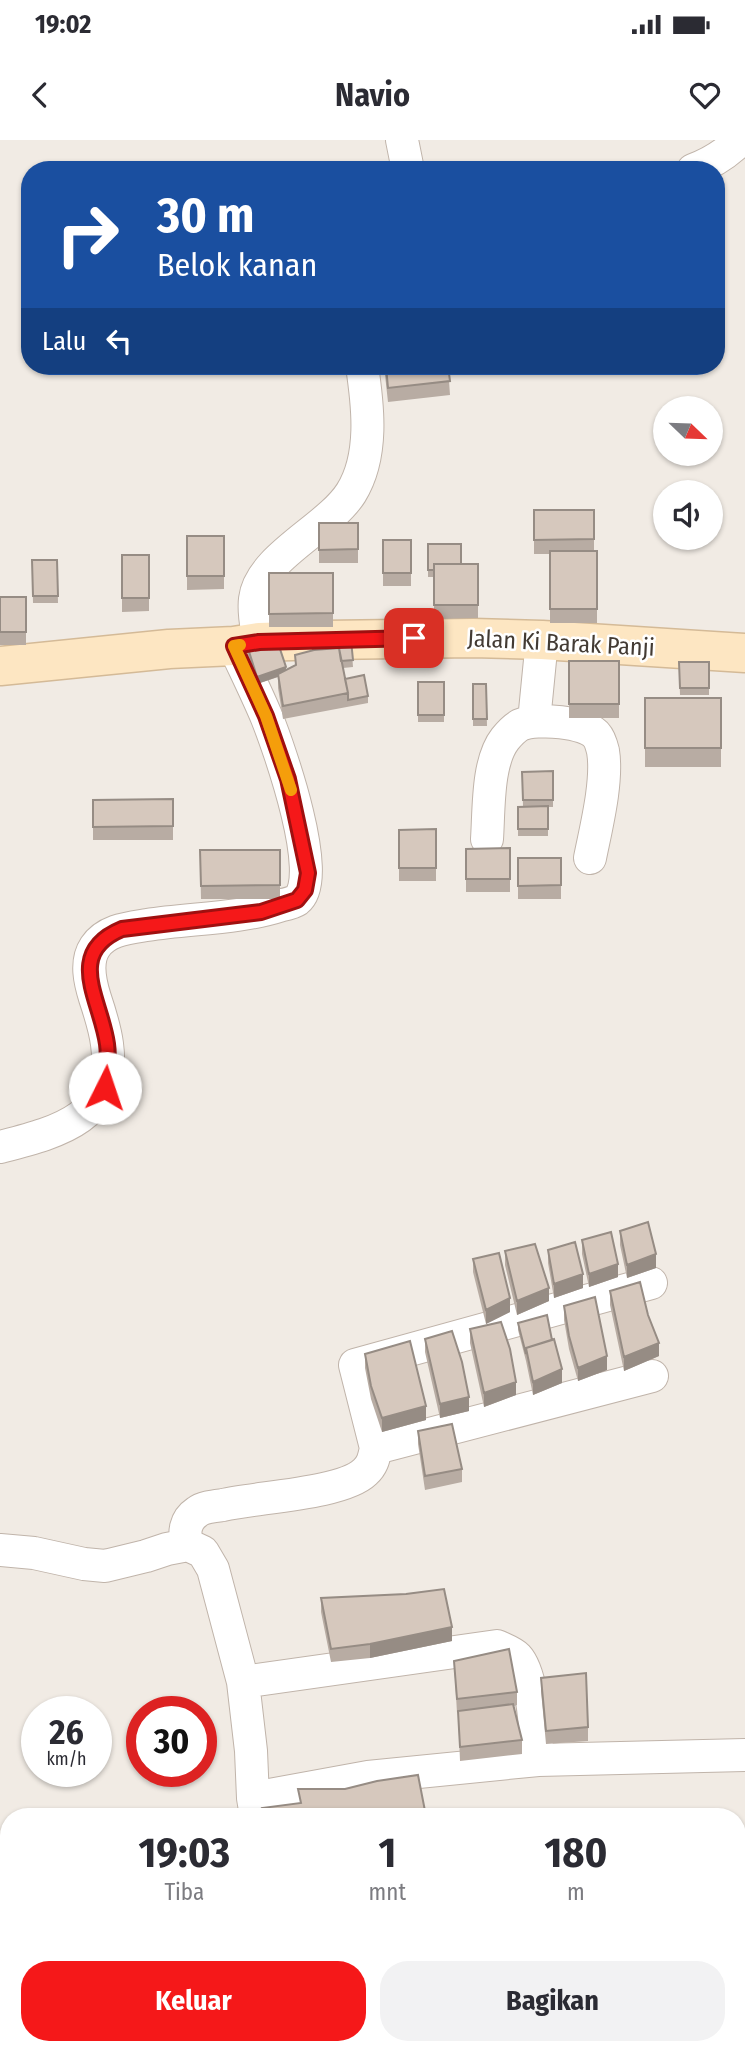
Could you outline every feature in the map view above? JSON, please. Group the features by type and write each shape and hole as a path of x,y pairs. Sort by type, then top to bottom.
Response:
{"street":[{"path":"402,140 406,161"},
{"path":"714,161 725,155 740,140"},
{"path":"0,1147 34,1138 77,1120 97,1103 105,1088 108,1045 89,972 90,958 96,945 108,934 153,924 261,912 297,900 305,890 308,873 288,779 266,716 247,644 255,596 269,568 326,520 351,493 366,447 363,375"},
{"name":"Jalan Ki Barak Panji","path":"0,666 169,649 414,638 542,640 745,653"},
{"path":"534,721 542,640"},
{"path":"487,839 494,764 503,741 518,726 534,721 583,727 597,735 603,750 603,776 590,858"},
{"path":"188,1545 185,1537 187,1523 198,1511 234,1502 319,1490 364,1474 374,1461 376,1448 355,1365 651,1283"},
{"path":"376,1448 652,1376"},
{"path":"0,1550 34,1553 105,1566 188,1545 203,1552 213,1569 243,1682 254,1807 368,1777 538,1760 745,1755"},
{"path":"243,1682 497,1646 516,1655 525,1669 531,1694 538,1760"}],"building":[{"path":"387,375 449,375 450,381 388,388"},
{"path":"534,510 594,510 594,539 534,540"},
{"path":"319,523 358,523 358,549 319,550"},
{"path":"187,536 224,536 224,576 187,576"},
{"path":"383,540 411,540 411,573 383,573"},
{"path":"428,544 461,544 461,564 434,564 434,570 428,570"},
{"path":"550,551 597,551 597,609 550,609"},
{"path":"122,555 149,555 149,598 122,598"},
{"path":"32,560 57,560 58,596 33,596"},
{"path":"434,564 478,564 478,605 434,605"},
{"path":"269,573 333,573 333,613 269,614"},
{"path":"0,597 26,597 26,632 0,632"},
{"path":"351,640 353,660 341,661 339,648 313,650 313,642"},
{"path":"278,643 286,667 257,677 247,645"},
{"path":"339,648 348,693 283,706 278,674 296,665 295,655"},
{"path":"569,661 619,661 619,704 569,704"},
{"path":"679,662 709,662 709,688 680,688"},
{"path":"364,675 368,696 348,700 345,679"},
{"path":"418,682 444,682 444,715 418,715"},
{"path":"473,684 486,684 487,719 473,719"},
{"path":"645,698 721,698 721,748 645,748"},
{"path":"553,771 553,800 523,800 522,772"},
{"path":"173,799 173,826 93,827 93,800"},
{"path":"548,806 548,829 518,829 518,807"},
{"path":"436,829 436,868 399,868 399,830"},
{"path":"510,848 510,879 466,879 466,849"},
{"path":"200,850 280,850 280,885 201,886"},
{"path":"518,858 561,858 561,885 518,886"},
{"path":"648,1222 656,1254 627,1265 620,1231"},
{"path":"611,1232 618,1264 589,1274 582,1240"},
{"path":"575,1242 583,1274 554,1284 548,1250"},
{"path":"535,1244 549,1288 517,1301 505,1251"},
{"path":"499,1253 510,1298 486,1310 473,1259"},
{"path":"640,1282 648,1315 659,1343 624,1357 610,1291"},
{"path":"595,1297 607,1356 578,1368 564,1306"},
{"path":"547,1315 552,1340 526,1348 526,1354 518,1323"},
{"path":"501,1322 510,1349 516,1382 484,1393 470,1329"},
{"path":"452,1331 469,1397 440,1404 425,1339"},
{"path":"554,1339 562,1369 533,1382 526,1348"},
{"path":"410,1341 426,1406 382,1418 371,1386 365,1354"},
{"path":"452,1424 462,1469 425,1476 418,1431"},
{"path":"444,1589 452,1627 331,1649 321,1598 406,1594"},
{"path":"509,1649 517,1692 457,1699 454,1661"},
{"path":"586,1673 588,1727 546,1731 541,1678"},
{"path":"513,1704 522,1740 460,1747 458,1711"},
{"path":"418,1775 424,1808 262,1808 301,1803 298,1789 345,1789"}],"slow traffic":[{"path":"240,645 234,646 266,716 291,790"}],"route":[{"path":"105,1088 108,1045 89,972 90,958 96,945 108,934 122,929 261,912 297,900 305,890 308,873 288,779 266,716 234,646 259,642 414,638"}]}
